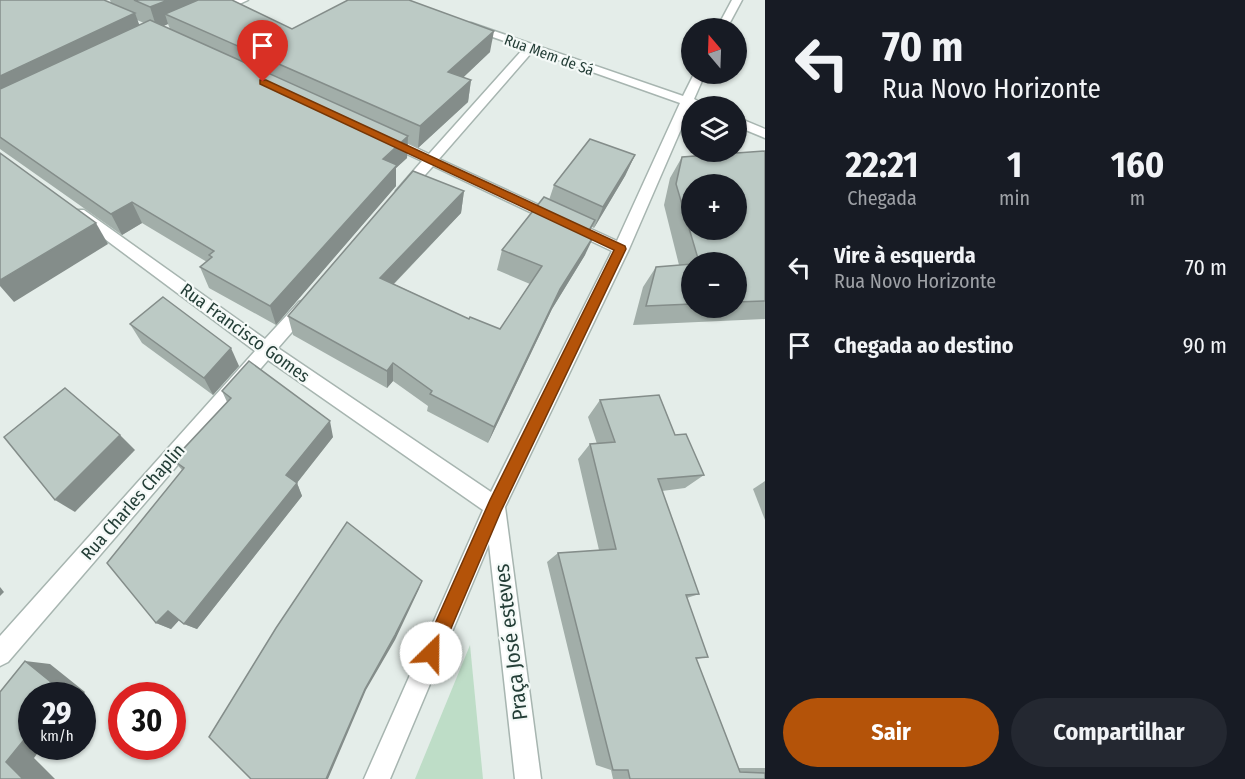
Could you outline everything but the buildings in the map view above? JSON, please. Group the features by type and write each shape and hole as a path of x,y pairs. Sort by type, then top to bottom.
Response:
{"street":[{"path":"201,17 243,0"},
{"path":"727,18 737,0"},
{"name":"Rua Mem de Sá","path":"464,24 681,99"},
{"path":"392,205 430,159 530,48"},
{"path":"376,779 495,506 681,127"},
{"path":"747,127 765,134"},
{"path":"376,134 621,249"},
{"name":"Rua Francisco Gomes","path":"67,204 267,350 495,506"},
{"name":"Rua Charles Chaplin","path":"0,654 314,296"},
{"name":"Praça José esteves","path":"495,506 528,779"}],"green space":[{"path":"470,645 483,779 415,779"}],"route":[{"path":"263,82 621,249 495,506 431,653"}]}
